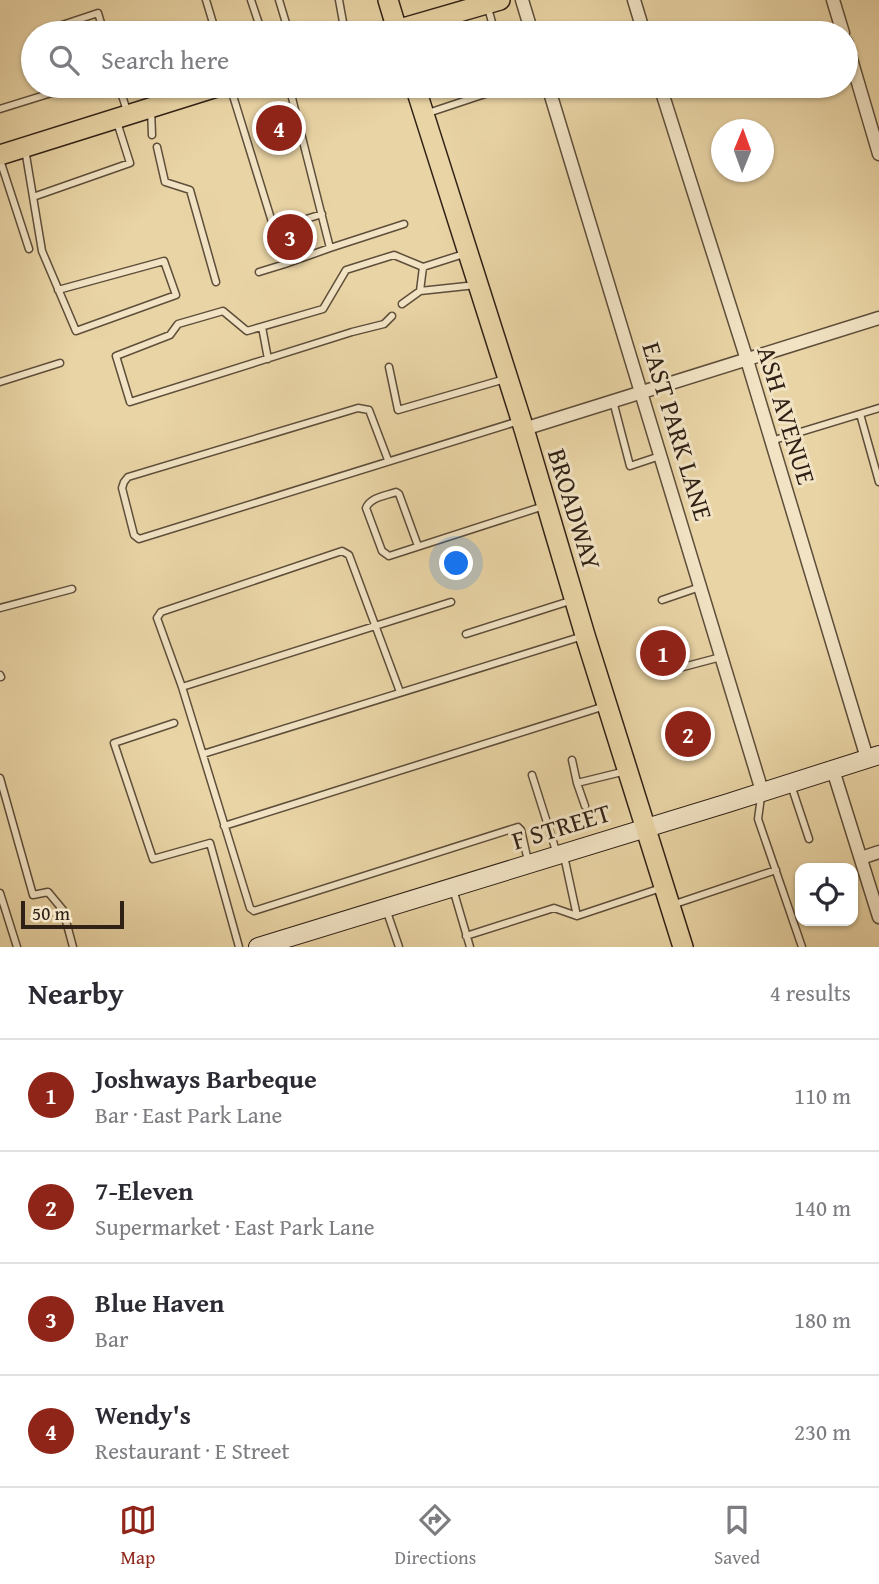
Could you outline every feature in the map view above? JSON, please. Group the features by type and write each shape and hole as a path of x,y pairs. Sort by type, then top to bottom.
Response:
{"main road":[{"path":"388,0 392,21"},
{"path":"423,21 465,5 493,2"},
{"path":"0,157 180,98"},
{"name":"BROADWAY","path":"419,98 683,947"}],"street":[{"path":"522,0 528,21"},
{"path":"634,0 640,21"},
{"path":"833,0 839,21"},
{"path":"858,83 879,154"},
{"name":"EAST PARK LANE","path":"552,98 702,586 762,791"},
{"name":"ASH AVENUE","path":"664,98 873,756"},
{"path":"522,425 613,401 879,318"},
{"name":"F STREET","path":"258,947 873,756"},
{"path":"833,770 879,917"},
{"path":"861,858 879,852"}],"lane":[{"path":"206,0 212,21"},
{"path":"251,0 258,21"},
{"path":"279,0 285,21"},
{"path":"339,0 343,21"},
{"path":"493,2 494,21"},
{"path":"74,21 98,13 100,21"},
{"path":"0,109 35,98"},
{"path":"33,197 130,163 120,98"},
{"path":"234,98 285,264"},
{"path":"292,98 330,248"},
{"path":"424,114 473,98"},
{"path":"151,107 152,135"},
{"path":"25,147 42,251 58,290 76,331 176,295 164,261 58,290"},
{"path":"157,147 165,182 190,190 216,282"},
{"path":"0,157 29,249"},
{"path":"275,229 322,214"},
{"path":"259,272 404,224"},
{"path":"392,316 384,324 130,402 116,356 170,335 178,324 223,311 247,331 323,309 346,270 394,255 423,267 467,253"},
{"path":"420,290 423,267"},
{"path":"402,304 420,290 477,285"},
{"path":"262,327 268,359"},
{"path":"0,382 60,363"},
{"path":"389,367 398,410 507,378"},
{"path":"613,401 630,467 662,456"},
{"path":"388,460 369,410 358,408 128,478 122,488 134,535 139,538 388,460 522,425"},
{"path":"772,441 879,408"},
{"path":"860,414 879,482"},
{"path":"418,546 399,494 396,492 371,500 367,504 366,508 388,556 546,505"},
{"path":"400,692 349,555 342,551 161,612 157,618 182,687 250,908 254,911 518,827 529,863"},
{"path":"662,600 702,586"},
{"path":"0,608 72,589"},
{"path":"466,634 574,599"},
{"path":"182,687 451,602"},
{"path":"203,754 585,635"},
{"path":"668,671 723,657"},
{"path":"224,826 607,705"},
{"path":"174,723 114,743 153,859 210,843 239,947"},
{"path":"572,760 585,806"},
{"path":"577,783 627,770"},
{"path":"532,775 560,855 577,916"},
{"path":"0,778 33,895 48,892 63,909 73,947"},
{"path":"790,783 809,839"},
{"path":"762,791 758,819 802,947"},
{"path":"467,936 554,908 577,916 776,870"},
{"path":"452,887 470,947"},
{"path":"0,893 17,947"},
{"path":"385,908 398,947"}],"place":[{"name":"Wendy's","path":"279,128"},
{"name":"Blue Haven","path":"290,237"},
{"name":"Joshways Barbeque","path":"663,653"},
{"name":"7-Eleven","path":"688,734"}]}
